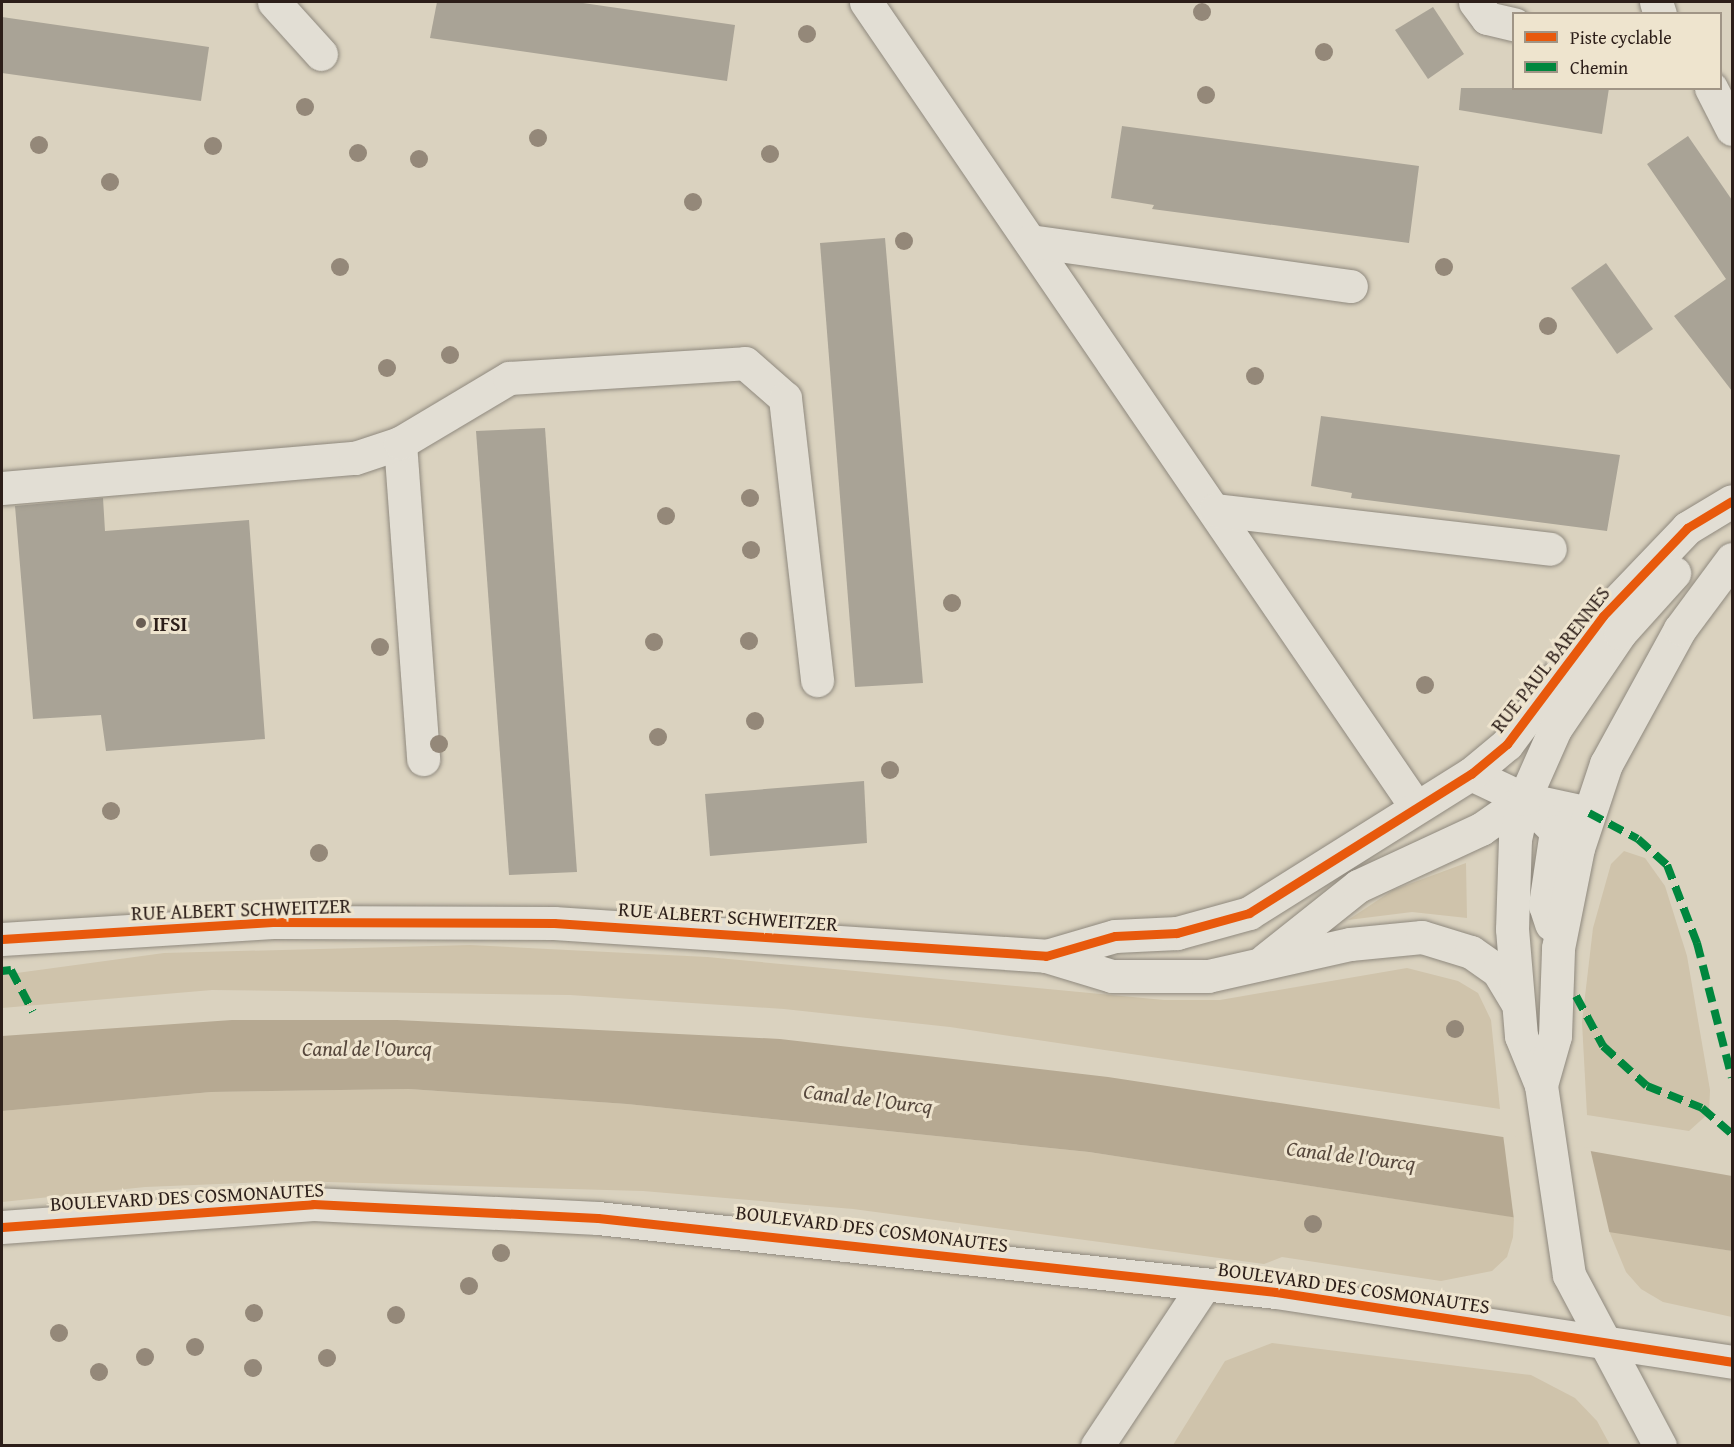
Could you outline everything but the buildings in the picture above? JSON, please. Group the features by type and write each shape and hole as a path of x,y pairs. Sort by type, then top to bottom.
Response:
{"street":[{"path":"274,2 321,54"},
{"path":"866,2 1416,807"},
{"path":"1475,2 1487,18 1512,24"},
{"path":"1712,90 1732,129"},
{"path":"1030,241 1351,286"},
{"path":"2,488 355,458 400,443 509,378 745,363 785,398 817,680"},
{"path":"400,443 423,759"},
{"name":"RUE PAUL BARENNES","path":"1416,807 1471,774 1507,744 1604,616 1687,528 1724,505"},
{"name":"RUE PAUL BARENNES","path":"1541,1096 1521,1036 1516,1001 1515,839 1524,799 1555,729 1620,633 1700,543 1724,505"},
{"path":"1215,510 1550,549"},
{"path":"1660,1446 1601,1340 1569,1275 1541,1096 1555,1036 1558,948 1589,813 1606,764 1640,697 1680,629 1732,559"},
{"path":"1471,774 1524,799 1589,813"},
{"path":"1524,799 1556,831 1545,905 1558,948"},
{"path":"1260,964 1358,886 1481,829 1524,799"},
{"name":"RUE ALBERT SCHWEITZER","path":"2,939 272,922 554,923 1046,956 1115,936 1177,933 1250,913 1416,807"},
{"path":"1046,956 1112,976 1208,976 1389,937 1422,937 1471,952 1498,971 1516,1001"},
{"name":"BOULEVARD DES COSMONAUTES","path":"2,1227 177,1210 337,1205 610,1219 1204,1285 1601,1340 1732,1362"},
{"path":"1097,1446 1204,1285"}],"shaded area":[{"path":"1624,851 1645,858 1665,886 1687,956 1710,1090 1709,1113 1689,1131 1587,1115 1582,1022 1593,928 1611,864"},
{"path":"1466,863 1467,918 1412,912 1348,920 1393,890"},
{"path":"470,945 707,957 1164,1000 1220,1000 1407,968 1458,981 1478,993 1491,1020 1500,1109 950,1027 784,1009 570,995 212,990 2,1008 2,975 164,953"},
{"path":"409,1089 627,1104 1089,1152 1514,1217 1513,1237 1507,1257 1492,1271 1441,1281 1282,1257 1264,1264 853,1209 643,1191 294,1181 145,1187 2,1202 2,1111 211,1092"},
{"path":"1609,1231 1732,1251 1732,1317 1663,1302 1641,1289 1626,1272"},
{"path":"1272,1343 1531,1375 1575,1398 1597,1421 1610,1445 1173,1445 1225,1361"}],"water":[{"name":"Canal de l'Ourcq","path":"232,1020 397,1020 780,1039 1108,1077 1562,1146 1732,1176 1732,1251 1089,1152 627,1104 409,1089 211,1092 2,1111 2,1036"}],"pier":[{"path":"1503,1134 1590,1148 1610,1235 1514,1220"}],"marked path":[{"path":"1589,813 1638,839 1667,865 1697,943 1732,1078"},
{"path":"2,971 11,970 33,1012"},
{"path":"1576,996 1603,1046 1647,1086 1702,1108 1732,1134"}],"cycle path":[{"path":"2,939 272,922 554,923 1046,956 1115,936 1177,933 1249,913 1471,774 1507,744 1603,616 1687,528 1732,501"},
{"path":"2,1227 313,1204 598,1218 1276,1292 1732,1362"}],"place":[{"name":"IFSI","path":"141,623"}]}
